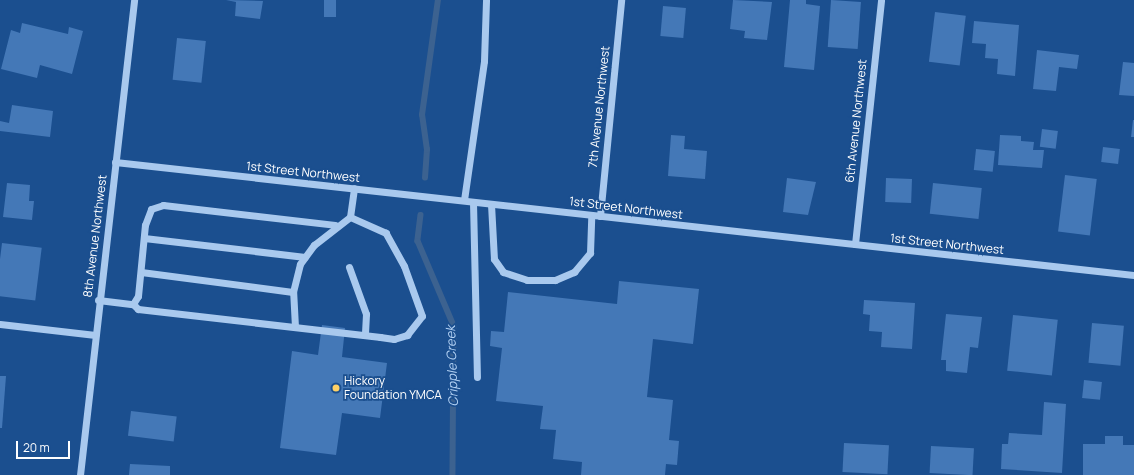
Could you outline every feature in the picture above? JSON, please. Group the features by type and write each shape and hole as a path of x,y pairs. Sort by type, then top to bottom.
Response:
{"street":[{"name":"8th Avenue Northwest","path":"80,475 98,300 134,0"},
{"path":"464,200 484,61 486,0"},
{"name":"7th Avenue Northwest","path":"600,216 621,0"},
{"name":"6th Avenue Northwest","path":"855,244 880,0"},
{"name":"1st Street Northwest","path":"114,162 1134,275"},
{"path":"350,217 354,188"},
{"path":"473,202 477,377"},
{"path":"491,204 494,259 503,272 527,280 555,280 574,272 590,253 591,215"},
{"path":"133,304 138,296 144,238 151,209 163,206 335,225"},
{"path":"295,327 292,292 306,257 335,225 350,217"},
{"path":"98,300 133,304 138,309 394,339 407,334 422,316 404,266 386,233 350,217"},
{"path":"144,238 306,257"},
{"path":"349,267 366,314 364,335"},
{"path":"140,272 292,292"},
{"path":"0,324 95,335"}],"building":[{"path":"226,0 263,1 260,19 235,16 236,2"},
{"path":"324,0 336,0 336,17 324,17"},
{"path":"733,0 772,2 767,40 744,38 745,31 730,29"},
{"path":"790,0 806,0 806,4 820,6 814,70 784,67"},
{"path":"831,0 861,2 858,49 828,47"},
{"path":"663,6 686,8 683,38 660,36"},
{"path":"935,12 966,16 960,65 929,62"},
{"path":"974,21 1019,25 1015,76 997,74 998,59 985,58 986,44 972,43"},
{"path":"22,23 68,34 69,27 83,31 72,74 40,65 37,78 1,69 11,30 20,33"},
{"path":"177,38 206,41 201,83 173,80"},
{"path":"1037,50 1079,55 1077,69 1059,67 1056,91 1033,89"},
{"path":"1123,62 1134,63 1134,96 1119,95"},
{"path":"12,105 53,111 50,137 0,131 0,121 9,123"},
{"path":"1133,120 1134,137 1131,137"},
{"path":"1042,129 1058,131 1056,149 1040,147"},
{"path":"671,135 685,136 684,149 707,151 705,179 668,176"},
{"path":"1000,135 1021,136 1021,141 1034,142 1033,150 1044,150 1042,168 998,165"},
{"path":"1103,147 1120,149 1118,164 1101,162"},
{"path":"976,149 995,151 993,172 974,170"},
{"path":"1065,175 1097,179 1090,235 1058,232"},
{"path":"787,178 816,182 808,215 783,212"},
{"path":"886,178 912,179 911,203 885,202"},
{"path":"7,183 30,185 29,201 34,201 32,220 3,217"},
{"path":"933,183 982,188 978,219 930,214"},
{"path":"2,243 42,248 35,300 0,296 0,259"},
{"path":"619,281 699,289 693,344 653,339 647,397 673,400 669,440 679,441 677,465 666,464 665,475 581,475 582,462 553,459 556,430 540,429 543,406 496,401 502,348 490,346 491,331 504,332 508,292 617,304"},
{"path":"864,300 915,303 912,349 881,347 882,332 869,331 870,315 863,314"},
{"path":"946,314 982,317 978,348 970,347 967,373 946,371 946,360 941,360"},
{"path":"1013,315 1058,320 1052,375 1007,371"},
{"path":"1092,323 1124,326 1120,366 1089,363"},
{"name":"Hickory Foundation YMCA","path":"322,325 345,328 342,357 387,363 380,418 342,413 336,455 280,448 292,351 318,355"},
{"path":"0,376 6,376 2,428 0,428"},
{"path":"1084,380 1102,382 1100,400 1082,398"},
{"path":"1044,402 1066,404 1062,473 1001,469 1002,444 1008,444 1009,433 1042,435"},
{"path":"131,411 177,417 174,441 128,436"},
{"path":"1105,436 1123,436 1123,445 1134,445 1134,475 1083,475 1083,444 1105,444"},
{"path":"844,443 889,445 887,474 842,472"},
{"path":"931,446 974,448 973,475 930,473"},
{"path":"130,464 170,466 170,475 129,475"}],"waterway":[{"name":"Cripple Creek","path":"425,178 427,150 422,115 438,0"},
{"name":"Cripple Creek","path":"421,215 418,241 454,326 453,475"}],"place":[{"name":"Hickory Foundation YMCA","path":"336,388"}]}
